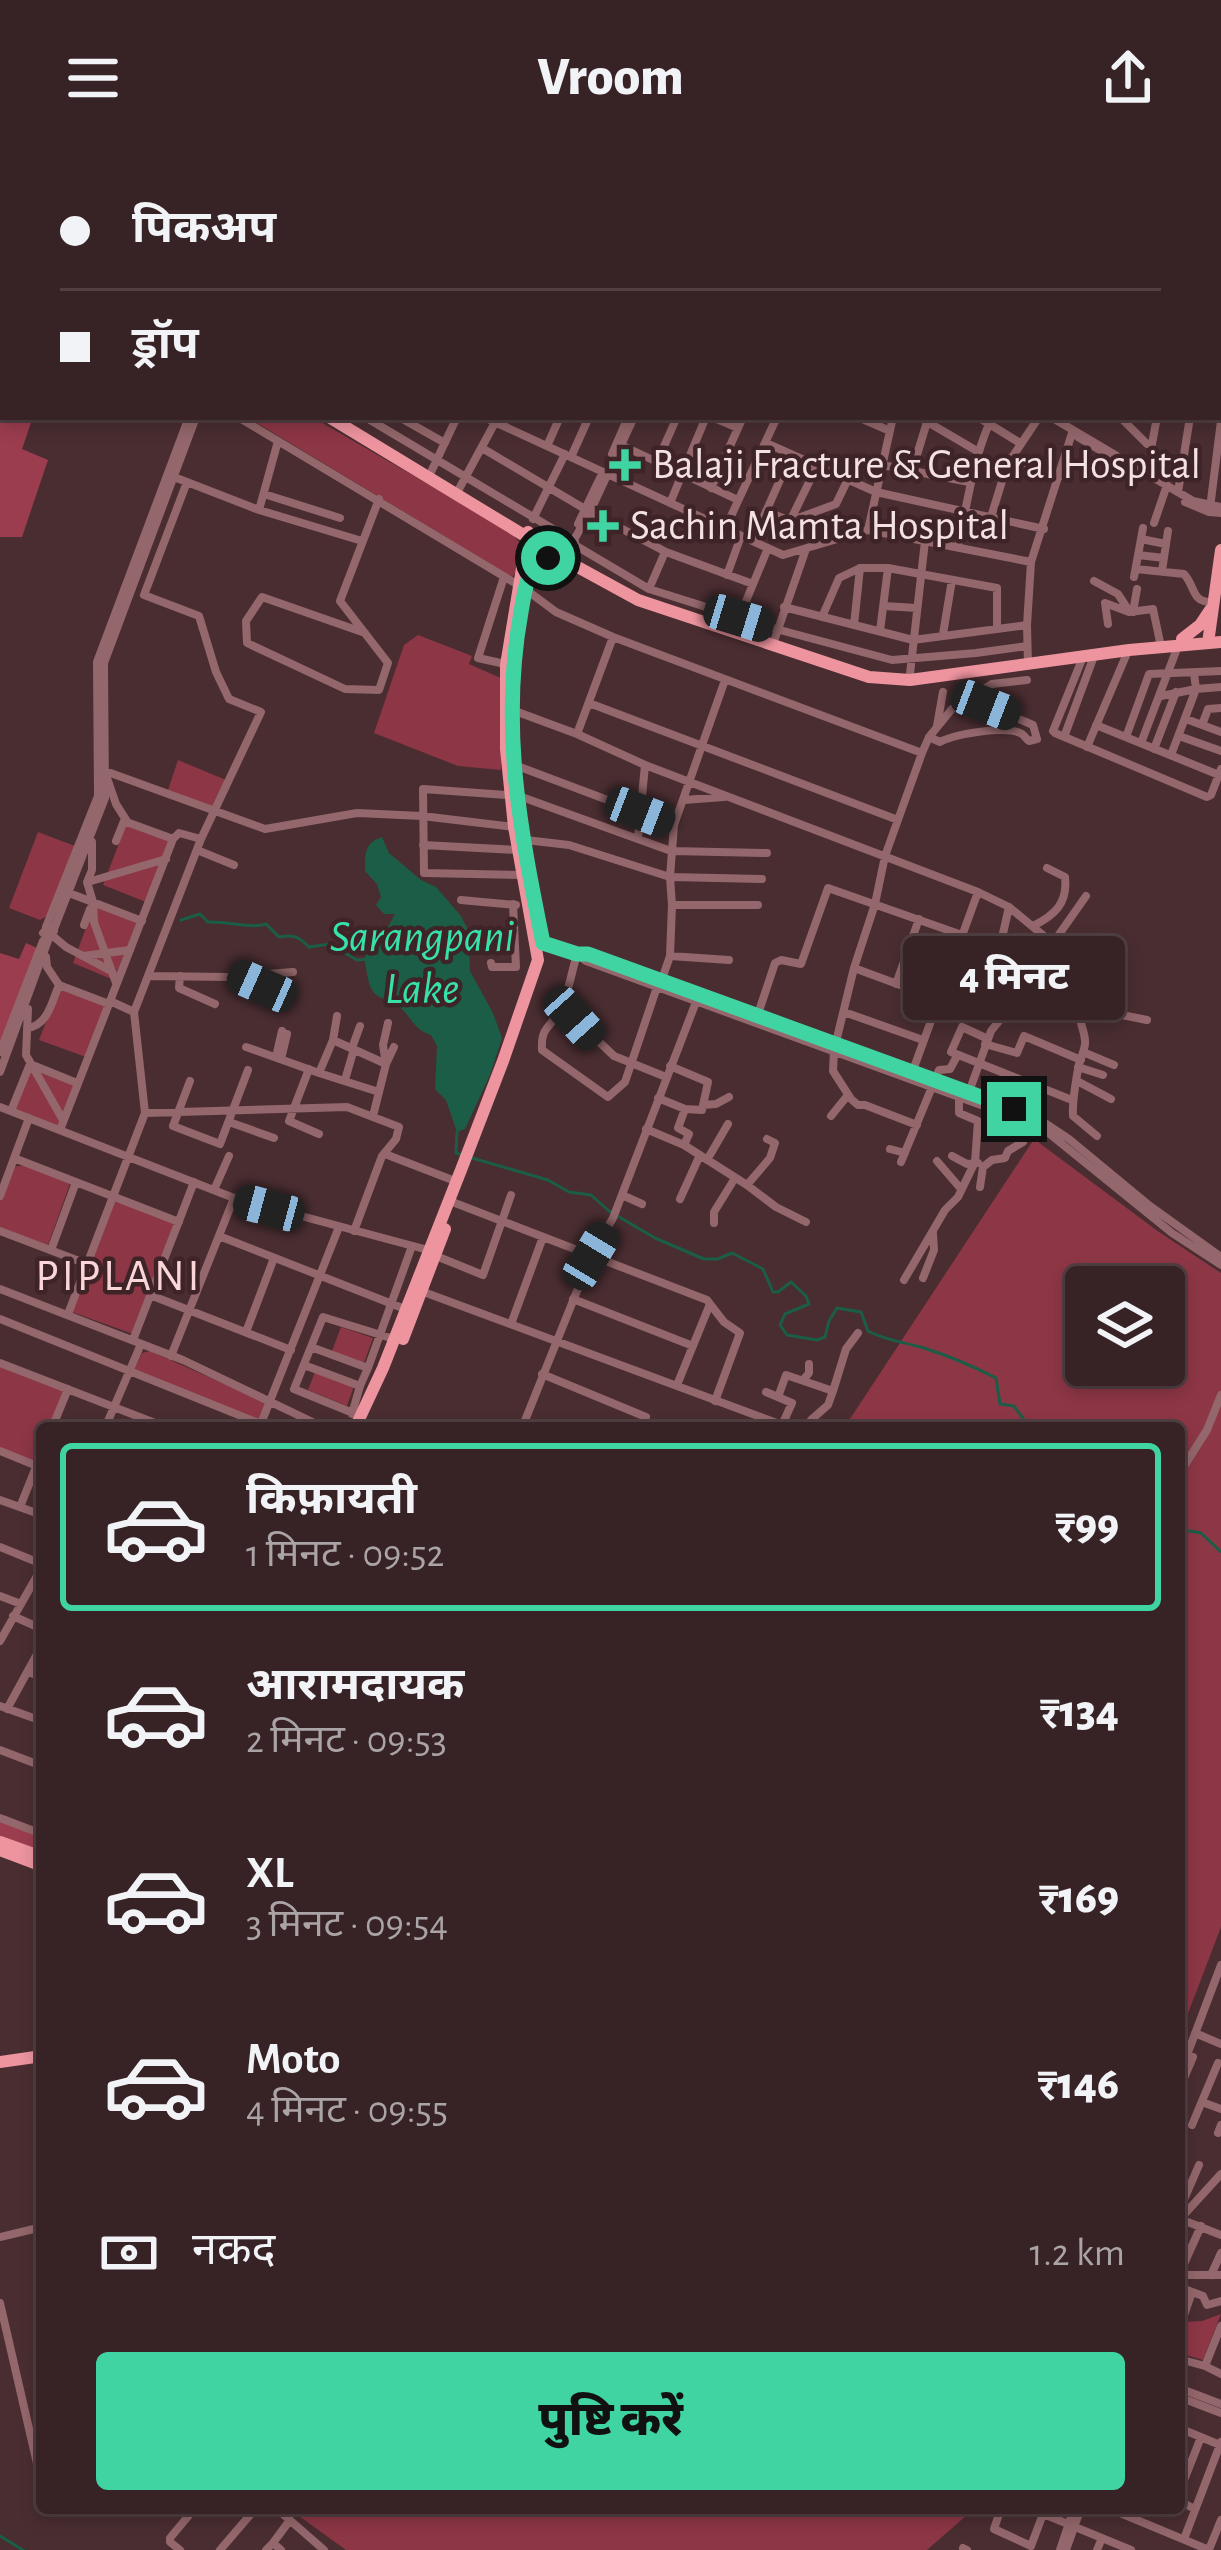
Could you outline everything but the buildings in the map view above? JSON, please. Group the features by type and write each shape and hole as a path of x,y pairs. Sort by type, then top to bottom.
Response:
{"main road":[{"path":"334,420 639,594 775,635 870,672 1180,643 1218,604"},
{"path":"345,420 434,466 533,533"},
{"path":"530,572 533,533"},
{"path":"533,533 509,660 509,708 518,839 539,942"},
{"path":"521,587 541,560 567,549"},
{"path":"567,549 638,600 869,677 910,680 1028,657 1089,656 1215,638 1221,550"},
{"path":"509,708 513,795"},
{"path":"357,1422 422,1291 431,1253 474,1147 536,967 539,942 518,839"},
{"path":"357,1422 387,1337 405,1310 455,1203 462,1175"},
{"path":"0,1846 36,1860"},
{"path":"0,2062 36,2057"}],"street":[{"path":"68,886 98,796 104,663 191,420"},
{"path":"0,1052 105,798 97,662 191,420"},
{"path":"243,420 556,612 922,753"},
{"path":"369,420 434,466 456,420"},
{"path":"404,420 445,443"},
{"path":"416,427 420,420"},
{"path":"462,483 497,420 801,565"},
{"path":"518,433 524,420"},
{"path":"548,446 559,420"},
{"path":"587,420 548,489 533,533 649,589 738,624 768,548"},
{"path":"567,549 630,420"},
{"path":"605,474 630,420"},
{"path":"657,462 676,420"},
{"path":"670,503 708,420"},
{"path":"717,420 738,428"},
{"path":"711,488 742,420"},
{"path":"725,529 776,420"},
{"path":"864,420 890,432"},
{"path":"868,530 892,420"},
{"path":"912,471 923,420"},
{"path":"925,420 977,451"},
{"path":"983,420 1019,443"},
{"path":"992,517 1010,458 1037,420"},
{"path":"1057,420 1177,494 1215,510 1221,421"},
{"path":"1123,420 1148,444 1155,420"},
{"path":"1177,494 1189,420"},
{"path":"958,547 969,482 989,424"},
{"path":"1028,657 1031,562 1073,430"},
{"path":"259,510 278,441"},
{"path":"766,442 876,492 1044,529"},
{"path":"621,445 738,500"},
{"path":"482,448 665,552 753,584"},
{"path":"753,541 791,454"},
{"path":"1010,458 1061,476"},
{"path":"882,465 969,482"},
{"path":"790,520 817,466"},
{"path":"174,477 259,510 362,541"},
{"path":"766,511 790,520 836,505 848,479"},
{"path":"68,1314 146,1113 134,1012 198,845 261,712 229,699 200,616 144,595 187,482"},
{"path":"1154,523 1167,487"},
{"path":"264,494 340,518"},
{"path":"365,633 262,597 246,621 247,643 345,689 379,690 388,663 365,633 340,601 379,500"},
{"path":"1143,528 1135,573 1184,574 1198,599 1218,604"},
{"path":"783,555 868,530 1031,562"},
{"path":"1162,572 1168,531"},
{"path":"727,575 741,536"},
{"path":"1141,539 1166,544"},
{"path":"910,667 925,541"},
{"path":"775,635 806,549"},
{"path":"649,589 665,552"},
{"path":"1138,555 1164,558"},
{"path":"823,617 839,578 860,568 888,568 997,589 997,628"},
{"path":"854,625 860,568"},
{"path":"880,631 888,568"},
{"path":"504,577 478,658 509,660"},
{"path":"943,634 952,580"},
{"path":"1094,581 1120,589 1131,612"},
{"path":"1113,606 1120,589"},
{"path":"1131,612 1137,589"},
{"path":"1108,625 1105,603 1131,612 1153,609 1160,642"},
{"path":"884,606 917,608"},
{"path":"784,607 913,640 1027,625"},
{"path":"577,734 613,637"},
{"path":"1141,743 1180,643"},
{"path":"1088,747 1129,650"},
{"path":"929,737 940,742 964,733 1018,732 1029,741 1053,731 1089,656"},
{"path":"1064,737 1089,656"},
{"path":"1126,737 1149,674 1221,671"},
{"path":"1171,755 1196,688 1194,673"},
{"path":"577,954 559,1013 542,1036 542,1050 608,1097 625,1082 670,956 674,825 725,680"},
{"path":"916,1125 858,1105 833,1071 854,968 885,856 929,737 952,709 992,684 1027,680"},
{"path":"1160,697 1221,687"},
{"path":"937,727 943,692"},
{"path":"1154,748 1176,692"},
{"path":"966,701 1020,718 1034,726 1037,737"},
{"path":"589,703 898,820"},
{"path":"509,708 1010,907 1068,956 1072,1006 1079,1014 1148,1020"},
{"path":"1202,725 1208,709 1221,708"},
{"path":"1186,719 1221,732"},
{"path":"1053,731 1211,795 1220,772 1096,725"},
{"path":"1179,736 1221,751"},
{"path":"512,764 674,825"},
{"path":"638,839 644,765"},
{"path":"102,771 265,829 357,813 422,816 518,839 569,845 670,877 762,879"},
{"path":"102,771 128,823"},
{"path":"523,875 424,873 423,789 513,795 671,851 767,854"},
{"path":"684,800 726,797"},
{"path":"116,841 124,821 173,839"},
{"path":"92,832 92,870 87,882 94,922 116,984"},
{"path":"61,1125 173,839 179,833 234,866"},
{"path":"423,845 518,839"},
{"path":"87,882 166,859"},
{"path":"1033,926 1053,916 1066,895 1065,877 1047,868"},
{"path":"68,886 93,902 142,921"},
{"path":"757,1017 775,963 801,964 828,888 962,935"},
{"path":"912,1073 978,892"},
{"path":"980,1186 978,1121 959,1113 986,1042 1086,896"},
{"path":"461,900 529,906"},
{"path":"84,925 93,902"},
{"path":"491,963 492,967 515,967 513,904"},
{"path":"672,905 758,905"},
{"path":"994,973 1009,957 1010,907"},
{"path":"896,984 919,919"},
{"path":"0,1072 49,934"},
{"path":"49,934 112,972"},
{"path":"539,942 934,1083"},
{"path":"46,949 47,967 58,985 134,1012"},
{"path":"82,956 130,950"},
{"path":"670,956 729,960"},
{"path":"854,968 938,999"},
{"path":"148,976 293,972"},
{"path":"180,976 179,988 215,1004"},
{"path":"239,976 285,996"},
{"path":"659,984 696,1002 912,1073 1041,1127 1172,1233 1221,1261"},
{"path":"28,1028 43,1022 58,985"},
{"path":"993,993 1016,1001"},
{"path":"28,1001 26,1054 61,1125"},
{"path":"524,1422 591,1256 615,1213 696,1002"},
{"path":"844,1012 923,1040"},
{"path":"559,1013 574,1018 614,1056 666,1077"},
{"path":"1079,1014 1084,1033 1073,1116 1097,1136"},
{"path":"319,1134 290,1121 292,1108 310,1069 333,1040 338,1016"},
{"path":"386,1064 383,1045 388,1023"},
{"path":"344,1080 360,1026"},
{"path":"1072,1100 957,1056 951,1052 962,1027 1017,1053 1024,1036 1114,1065"},
{"path":"278,1058 284,1032"},
{"path":"333,1040 386,1064"},
{"path":"246,1047 380,1092"},
{"path":"374,1116 394,1047"},
{"path":"308,1051 310,1069"},
{"path":"1081,1054 1103,1075"},
{"path":"890,1149 903,1157 939,1070 950,1069 957,1056"},
{"path":"30,1064 77,1083"},
{"path":"11,1111 30,1064"},
{"path":"658,1098 702,1110 708,1082 670,1066"},
{"path":"190,1081 173,1126 219,1144 248,1070"},
{"path":"1078,1082 1111,1099"},
{"path":"831,1116 848,1095"},
{"path":"703,1105 729,1097"},
{"path":"965,1097 1050,1124 1221,1261"},
{"path":"0,1107 61,1125 234,1198 412,1246 483,1276 512,1195"},
{"path":"146,1113 347,1107 399,1126 396,1139 382,1156 354,1231"},
{"path":"684,1145 689,1134 678,1128 685,1109"},
{"path":"0,1196 29,1118"},
{"path":"952,1156 968,1164 1005,1158 1022,1142 1024,1121"},
{"path":"230,1122 274,1138"},
{"path":"680,1199 728,1124"},
{"path":"646,1129 684,1145 806,1222"},
{"path":"970,1150 978,1138"},
{"path":"747,1186 770,1158 775,1143 767,1139"},
{"path":"385,1154 462,1175"},
{"path":"214,1190 229,1156"},
{"path":"14,1158 179,1222"},
{"path":"937,1161 961,1189"},
{"path":"904,1280 979,1164"},
{"path":"715,1222 714,1212 735,1178"},
{"path":"51,1250 76,1182"},
{"path":"108,1422 130,1372 150,1295 194,1182"},
{"path":"622,1195 642,1204"},
{"path":"171,1356 234,1198"},
{"path":"455,1203 706,1300 740,1333 715,1401"},
{"path":"262,1422 339,1226"},
{"path":"0,1231 88,1264"},
{"path":"923,1278 934,1250 932,1232"},
{"path":"219,1236 405,1310"},
{"path":"511,1324 543,1238"},
{"path":"356,1422 360,1386 387,1337 391,1303 412,1246"},
{"path":"246,1332 274,1258"},
{"path":"0,1289 171,1356 314,1422"},
{"path":"422,1291 770,1422"},
{"path":"150,1295 291,1350"},
{"path":"573,1299 693,1346"},
{"path":"677,1385 710,1304"},
{"path":"352,1422 294,1389 323,1317 387,1337"},
{"path":"0,1319 250,1422"},
{"path":"811,1420 828,1405 846,1348 858,1333"},
{"path":"311,1347 368,1367"},
{"path":"0,1363 152,1422"},
{"path":"804,1378 809,1364"},
{"path":"304,1365 360,1386"},
{"path":"542,1374 646,1418"},
{"path":"778,1397 786,1375 833,1390"},
{"path":"54,1422 68,1389"},
{"path":"766,1392 792,1403 782,1422"},
{"path":"1185,1465 1207,1430 1221,1395"},
{"path":"0,1451 36,1466"},
{"path":"20,1508 36,1473"},
{"path":"0,1500 36,1513"},
{"path":"0,1547 36,1563"},
{"path":"0,1641 36,1577"},
{"path":"0,1596 21,1604"},
{"path":"13,1616 36,1626"},
{"path":"36,1657 3,1707 36,1718"},
{"path":"28,1672 36,1675"},
{"path":"0,1750 36,1764"},
{"path":"0,1818 36,1832"},
{"path":"1185,2060 1221,1965"},
{"path":"1195,2033 1221,2044"},
{"path":"1185,2075 1193,2057"},
{"path":"1192,2125 1218,2063"},
{"path":"1209,2084 1221,2088"},
{"path":"1185,2089 1221,2109"},
{"path":"1185,2202 1198,2165"},
{"path":"1185,2211 1221,2174"},
{"path":"1185,2218 1219,2234 1221,2222"},
{"path":"1185,2262 1201,2226"},
{"path":"0,2236 36,2228"},
{"path":"1185,2276 1216,2275 1221,2252"},
{"path":"1185,2289 1205,2298 1207,2305 1221,2301"},
{"path":"1185,2312 1192,2292"},
{"path":"0,2303 36,2459"},
{"path":"1204,2366 1221,2326"},
{"path":"1185,2361 1221,2374"},
{"path":"1185,2394 1221,2404"},
{"path":"1185,2395 1221,2414"},
{"path":"1168,2550 1196,2509 1220,2443 1185,2430"},
{"path":"1185,2481 1201,2437"},
{"path":"1185,2501 1196,2509"},
{"path":"180,2550 166,2544 190,2514"},
{"path":"220,2550 251,2514"},
{"path":"283,2514 324,2550"},
{"path":"999,2514 994,2529 1031,2548 1043,2514 1131,2550"},
{"path":"1063,2550 1076,2514"},
{"path":"1123,2514 1212,2549 1221,2520"},
{"path":"1144,2514 1179,2536"},
{"path":"273,2548 290,2520"},
{"path":"1097,2550 1102,2538"}],"shaded area":[{"path":"0,420 32,420 22,449 48,460 22,537 0,537"},
{"path":"252,420 317,420 509,531 519,542 512,577"},
{"path":"418,635 472,656 469,664 503,679 501,770 458,766 374,733 404,645"},
{"path":"178,760 226,780 212,807 168,790"},
{"path":"126,825 170,841 146,902 103,885"},
{"path":"38,832 75,846 47,916 40,920 9,908"},
{"path":"94,906 137,921 114,980 73,963"},
{"path":"26,943 37,948 0,1042 0,953 19,959"},
{"path":"59,988 105,1004 86,1057 39,1040"},
{"path":"31,1067 75,1083 58,1127 14,1110"},
{"path":"1034,1139 1221,1273 1221,1927 1185,2021 1185,1422 848,1422"},
{"path":"24,1165 71,1181 48,1245 0,1228 0,1201 13,1167"},
{"path":"114,1201 177,1222 133,1334 72,1312"},
{"path":"341,1327 373,1338 364,1363 332,1351"},
{"path":"150,1351 268,1406 260,1420 133,1372 142,1353"},
{"path":"0,1365 66,1390 53,1422 36,1422 35,1462 0,1449"},
{"path":"315,1372 354,1386 347,1406 308,1390"},
{"path":"0,1819 36,1832 36,1851 0,1838"},
{"path":"1221,2314 1203,2360 1185,2355 1185,2322"},
{"path":"296,2514 968,2514 927,2550 346,2550"}],"water":[{"name":"Sarangpani Lake","path":"382,837 389,853 436,887 461,916 468,930 470,971 502,1038 465,1129 457,1132 446,1100 435,1089 437,1046 431,1035 401,1008 376,994 369,982 364,959 395,914 384,914 376,905 381,897 377,884 365,871 369,846"}],"waterway":[{"path":"181,920 200,914 208,922 266,924 279,937 296,937 309,947 330,944 357,960 368,959"},
{"path":"457,1132 456,1153 463,1155"},
{"path":"472,1158 548,1180 569,1192 591,1195 655,1238 704,1259 732,1253 763,1269 773,1292 791,1282 809,1304 785,1314 780,1325 787,1335 817,1340 825,1337 837,1308 861,1312 868,1331 943,1354 996,1378 1000,1404 1014,1406 1026,1422"},
{"path":"1185,1530 1201,1533 1221,1552"},
{"path":"0,2536 23,2550"}],"place":[{"name":"Balaji Fracture & General Hospital","path":"625,465"},
{"name":"Sachin Mamta Hospital","path":"603,526"}],"district":[{"name":"PIPLANI","path":"119,1276"}],"route":[{"path":"548,558 530,572 525,589 512,709 516,795 543,943 588,954 1014,1109"}]}
